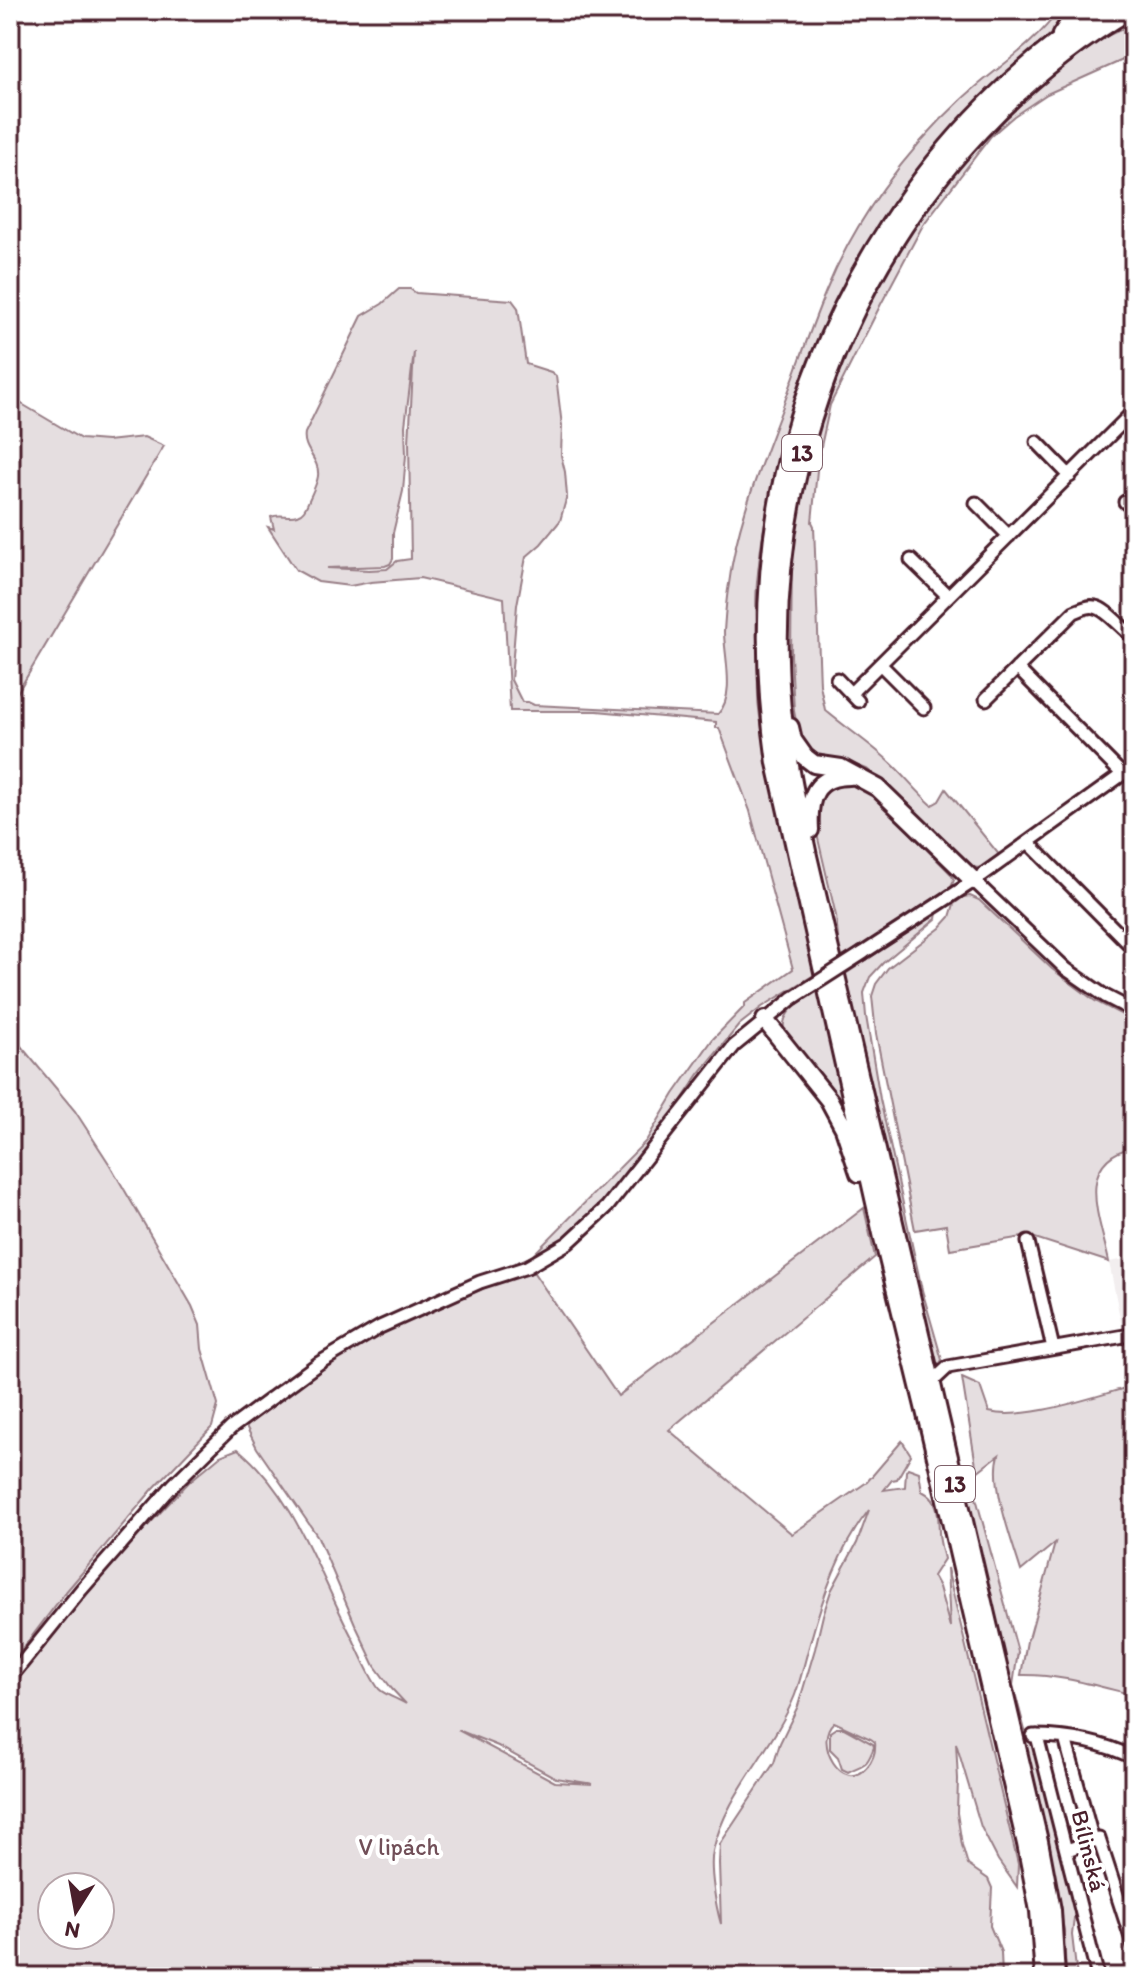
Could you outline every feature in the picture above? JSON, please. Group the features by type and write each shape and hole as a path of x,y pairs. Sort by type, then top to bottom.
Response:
{"highway":[{"path":"1052,47 1078,10"},
{"name":"13","path":"1044,1977 1039,1911 1026,1844 883,1238 776,763 766,658 774,528 788,459 819,359 856,281 881,237 922,177 973,119 1052,47 1104,10"},
{"name":"13","path":"1056,1977 1048,1884 788,762 783,728 779,622 783,554 790,507 819,395 845,332 893,242 932,185 983,126 1063,55 1130,10"},
{"path":"783,554 787,697 793,740 814,764 841,768 878,788 974,881"},
{"path":"831,954 830,923 810,836 811,804 820,784 828,778 857,775"},
{"path":"765,1020 829,1100 844,1128 883,1238"}],"street":[{"path":"837,679 855,697 880,664 1134,411"},
{"path":"1037,442 1070,476"},
{"path":"976,503 1009,536"},
{"path":"911,560 948,596"},
{"path":"986,699 1074,612 1095,607 1134,637"},
{"path":"880,664 924,708"},
{"path":"1017,668 1122,774"},
{"path":"10,1678 75,1597 174,1484 231,1428 319,1363 380,1327 480,1282 527,1267 568,1243 607,1207 633,1177 734,1046 793,998 974,881 1134,766"},
{"path":"1028,842 1134,949"},
{"path":"974,881 1066,969 1105,996 1134,1011"},
{"path":"1028,1242 1053,1348"},
{"path":"932,1382 948,1367 1130,1335"},
{"name":"Bílinská","path":"1065,1738 1034,1736 1067,1850 1098,1977"},
{"path":"1093,1841 1065,1738 1102,1744 1133,1759"},
{"path":"1067,1850 1099,1839 1134,1947"}],"shaded area":[{"path":"1134,1230 1134,1389 1109,1262 1131,1258 1127,1231"}],"green space":[{"path":"1059,10 1071,10 1053,32 956,124 876,229 826,324 805,374 774,477 757,582 758,703 814,975 739,1025 699,1074 645,1155 610,1199 563,1243 528,1263 500,1270 532,1256 646,1141 674,1094 713,1039 745,1003 793,969 750,811 716,722 597,711 510,711 504,598 420,578 350,586 318,582 296,570 268,527 274,529 271,517 301,513 316,485 318,470 306,444 305,433 362,316 399,289 512,300 518,308 526,364 556,376 567,496 560,521 526,557 517,605 511,680 522,702 534,705 718,714 727,697 726,608 742,522 813,323 838,265 883,188 920,142 961,100 1049,23","holes":["414,352 409,442 411,559 397,561 387,569 327,568 385,566 393,559 393,533 403,491 405,426"]},
{"path":"1134,24 1134,55 1047,94 1014,116 991,136 923,225 830,405 818,460 812,522 820,685 825,710 883,756 932,805 939,801 946,789 1001,857 976,868 867,769 851,763 811,757 799,736 794,711 791,656 792,549 803,479 833,377 863,309 907,232 990,129 1020,101 1086,45"},
{"path":"10,397 81,439 107,441 144,437 164,446 10,705"},
{"path":"849,781 867,789 954,880 950,890 840,959 836,916 813,817 823,786"},
{"path":"970,896 979,900 1052,969 1095,1001 1134,1021 1134,1147 1115,1154 1103,1165 1095,1194 1109,1262 1029,1236 950,1249 946,1225 915,1230 876,1034 872,996 876,984 888,968 940,928 950,917 954,904"},
{"path":"937,913 936,919 870,977 864,993 880,1099 922,1290 942,1360 937,1367 844,975"},
{"path":"819,990 850,1122 784,1033 785,1018 789,1012"},
{"path":"10,1033 75,1111 192,1306 200,1325 202,1349 218,1405 212,1427 153,1489 65,1593 10,1665"},
{"name":"V lipách","path":"864,1208 875,1257 669,1430 792,1534 867,1482 902,1441 911,1455 897,1479 892,1480 884,1490 905,1487 908,1468 919,1472 922,1491 937,1508 944,1559 933,1576 950,1627 947,1568 1018,1864 1017,1887 998,1860 981,1827 956,1743 957,1813 962,1845 968,1865 988,1879 992,1888 990,1926 1001,1952 1002,1977 10,1977 10,1692 25,1667 75,1605 189,1482 220,1456 238,1449 276,1490 291,1513 375,1684 406,1704 375,1666 318,1537 257,1448 245,1424 308,1376 375,1334 523,1272 534,1273 618,1396","holes":["869,1510 857,1543 831,1591 798,1706 774,1763 720,1844 721,1924 712,1867 719,1830 786,1715 795,1695 826,1590 849,1540","834,1722 875,1742 871,1761 858,1774 849,1775 840,1771 828,1752 826,1741","458,1730 498,1746 556,1778 593,1784 555,1782"]},
{"path":"962,1378 980,1386 989,1412 1004,1414 1061,1406 1133,1386 1134,1695 1064,1679 1021,1675 1027,1641 1055,1543 1021,1571 1000,1497 997,1481 999,1455 977,1472"},
{"path":"964,1480 972,1483 1018,1652 1013,1685 1027,1738 1037,1743 1076,1901 1072,1935 1077,1977 1066,1977 1064,1930 1054,1876 979,1559"},
{"path":"844,1728 874,1747 864,1764 848,1772 842,1769 838,1757 830,1749 830,1732"}]}
